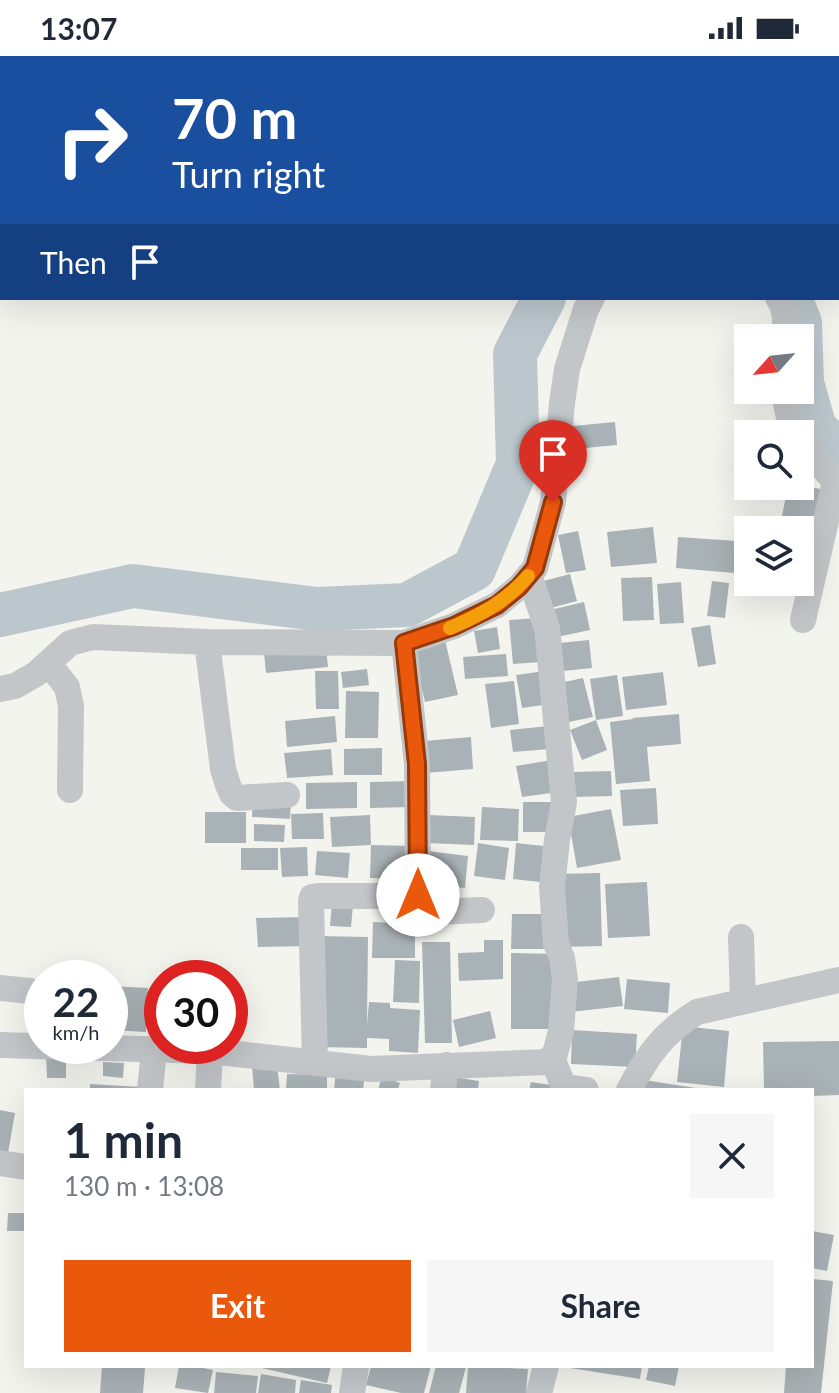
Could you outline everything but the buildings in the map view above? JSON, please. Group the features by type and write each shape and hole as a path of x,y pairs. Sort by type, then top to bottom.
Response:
{"street":[{"path":"0,689 15,686 36,674 70,643 93,637 207,642 404,643 454,626 497,605 519,587 535,568 553,502 567,369 591,300"},
{"path":"780,300 785,324"},
{"path":"803,620 837,483 814,456"},
{"path":"248,1055 444,1078 546,1062 552,1058 561,1031 565,979 556,944 552,887 564,802 547,628 529,575"},
{"path":"207,642 223,769 232,794 237,798 287,795"},
{"path":"404,643 417,764 418,895 427,908 435,912 482,910"},
{"path":"48,663 67,687 71,706 70,790"},
{"path":"315,1062 311,899 318,896 418,895"},
{"path":"741,937 743,1001"},
{"path":"630,1088 646,1058 678,1024 697,1012 839,980"},
{"path":"0,988 24,990"},
{"path":"0,1045 144,1050"},
{"path":"552,1058 564,1087 571,1088"},
{"path":"150,1088 153,1064"},
{"path":"208,1088 209,1064"},
{"path":"0,1163 24,1167"},
{"path":"352,1393 356,1368"},
{"path":"539,1393 545,1368"}],"waterway":[{"path":"0,615 133,586 317,609 407,605 474,569 518,464 515,354 543,300"},
{"path":"791,300 800,323 802,383 815,428 839,452"}],"slow traffic":[{"path":"450,628 497,605 528,576"}],"route":[{"path":"418,895 417,764 404,643 454,626 497,605 519,587 535,568 553,502"}]}
